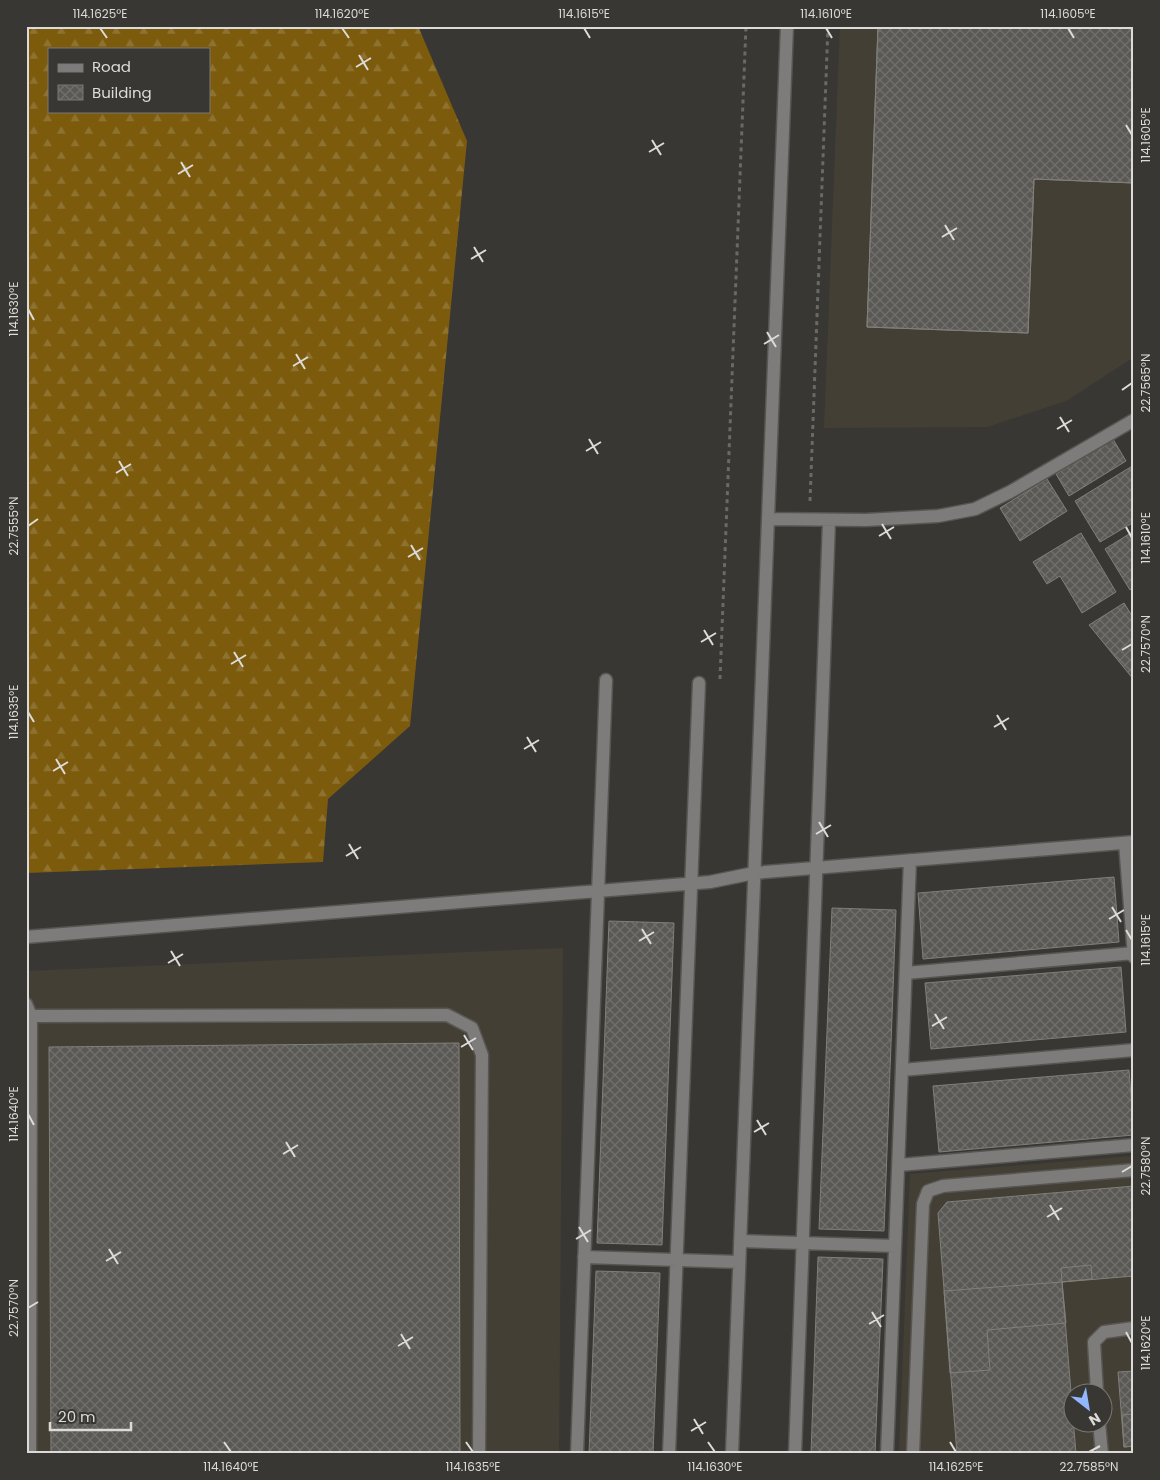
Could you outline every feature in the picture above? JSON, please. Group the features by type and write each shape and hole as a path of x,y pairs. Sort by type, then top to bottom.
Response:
{"street":[{"path":"732,1454 787,26"},
{"path":"768,519 829,521 938,516 975,509 1010,492 1134,420"},
{"path":"794,1454 829,521"},
{"path":"577,1454 606,680"},
{"path":"669,1454 699,683"},
{"path":"26,937 710,882 754,873 1129,842 1134,954 906,972"},
{"path":"887,1454 910,860"},
{"path":"30,1454 28,1009 447,1015 472,1028 482,1055 479,1454"},
{"path":"902,1070 1134,1050"},
{"path":"899,1165 1134,1146"},
{"path":"914,1454 923,1204 928,1191 943,1186 1134,1170"},
{"path":"740,1241 895,1246"},
{"path":"584,1257 739,1262"},
{"path":"1096,1382 1094,1342 1104,1332 1134,1328"},
{"path":"1101,1432 1102,1454"}],"path":[{"path":"719,689 746,26"}],"shaded area":[{"path":"840,26 1134,26 1134,357 1066,401 987,427 824,428"},
{"path":"563,948 559,1454 26,1454 26,971"},
{"path":"1134,1156 1134,1454 899,1454 910,1174"}],"green space":[{"path":"26,26 418,26 467,141 410,726 328,799 323,862 26,873"}],"building":[{"path":"878,26 1134,26 1134,183 1034,179 1028,333 867,327"},
{"path":"878,26 1134,26 1134,183 1034,179 1028,333 867,327"},
{"path":"1113,439 1126,461 1069,496 1056,474"},
{"path":"1134,465 1134,522 1100,542 1075,501"},
{"path":"1047,479 1067,511 1020,541 1000,508"},
{"path":"1134,531 1134,587 1130,590 1105,549"},
{"path":"1081,533 1116,592 1082,613 1060,576 1047,584 1033,562"},
{"path":"1124,603 1134,619 1134,680 1089,625"},
{"path":"1114,877 1119,942 923,959 918,893"},
{"path":"832,908 896,910 884,1231 819,1229"},
{"path":"609,921 674,923 662,1245 597,1243"},
{"path":"1121,967 1126,1032 931,1049 925,983"},
{"path":"459,1043 460,1454 51,1454 49,1047"},
{"path":"1129,1070 1134,1135 939,1152 933,1086"},
{"path":"1134,1186 1134,1276 1062,1282 1070,1382 1062,1382 1062,1432 1074,1432 1076,1454 957,1454 938,1213 947,1202"},
{"path":"818,1257 883,1259 875,1454 811,1454"},
{"path":"1091,1265 1092,1279 1062,1282 1061,1268"},
{"path":"596,1271 660,1273 653,1454 589,1454"},
{"path":"1062,1282 1066,1323 987,1330 990,1370 950,1373 944,1291"},
{"path":"1134,1371 1134,1446 1124,1447 1118,1372"},
{"path":"1134,1414 1134,1446 1124,1447 1122,1415"}]}
